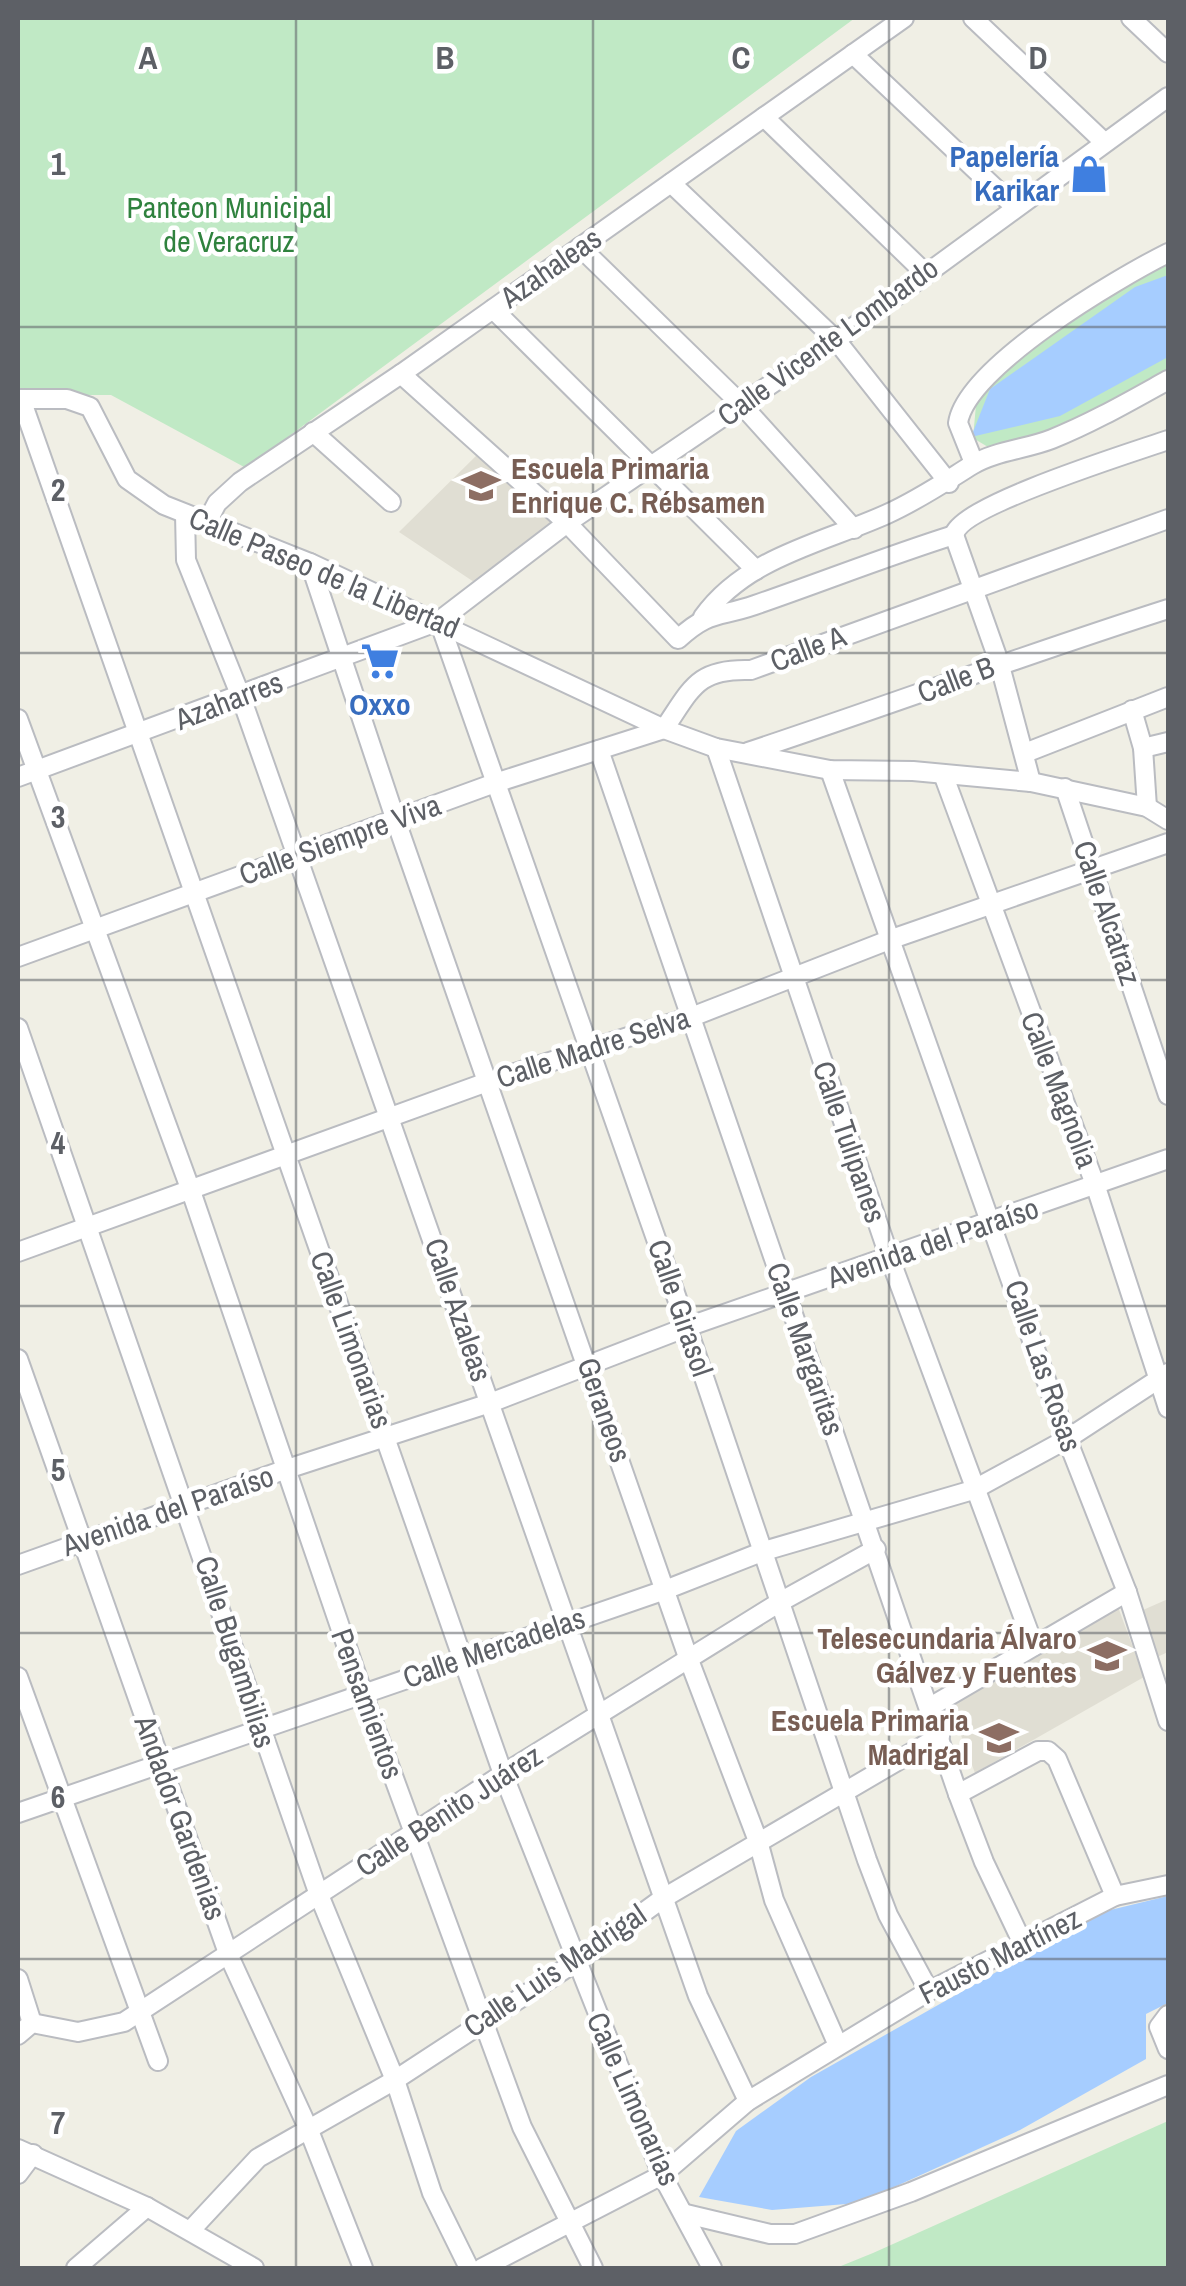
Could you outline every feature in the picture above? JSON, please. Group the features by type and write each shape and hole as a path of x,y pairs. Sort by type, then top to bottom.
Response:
{"street":[{"name":"Azahaleas","path":"206,524 217,503 240,482 401,374 904,18"},
{"path":"973,18 1104,142"},
{"path":"1131,18 1168,52"},
{"path":"853,54 1015,207"},
{"name":"Calle Vicente Lombardo","path":"439,620 567,523 836,340 1168,97"},
{"path":"764,117 925,274"},
{"path":"671,183 836,340 949,483"},
{"path":"580,247 742,405 854,529"},
{"path":"974,463 962,437 960,414 1037,331 1168,254"},
{"path":"493,309 756,570"},
{"path":"401,374 567,523 678,639 719,594 756,570 824,536 854,529 949,483 974,463 1051,440 1168,380"},
{"name":"Calle Paseo de la Libertad","path":"19,399 67,399 90,407 127,479 185,514 439,620 664,729"},
{"name":"Calle Limonarias","path":"19,399 503,1774 574,1963 662,2175 712,2268"},
{"path":"313,432 392,502"},
{"path":"703,616 750,607 858,565 954,534 964,519 1057,478 1168,440"},
{"name":"Calle Azaleas","path":"185,514 186,560 240,697 390,1118 662,1898 698,1996 748,2102"},
{"name":"Calle A","path":"664,729 696,682 720,669 751,670 1168,519"},
{"path":"954,534 1000,662 1031,782"},
{"name":"Geraneos","path":"310,563 396,821 590,1366 664,1590 758,1841 788,1940 837,2043"},
{"name":"Calle B","path":"744,753 898,702 1000,662 1168,609"},
{"name":"Azaharres","path":"27,774 439,620"},
{"name":"Calle Girasol","path":"439,620 687,1326 888,1915 929,1992"},
{"path":"1026,752 1168,697"},
{"path":"1132,710 1143,748 1147,808"},
{"path":"18,720 27,774 94,929 192,1192"},
{"path":"664,729 716,748 830,770 943,774 1065,788 1147,808 1168,820"},
{"name":"Calle Siempre Viva","path":"18,956 495,783 664,729"},
{"path":"1143,748 1168,742"},
{"name":"Calle Tulipanes","path":"716,748 889,1256 1034,1646"},
{"name":"Calle Margaritas","path":"599,750 694,1016 958,1794 984,1862 1023,1944"},
{"name":"Calle Las Rosas","path":"830,770 1067,1439 1162,1675"},
{"name":"Calle Magnolia","path":"943,774 1164,1376 1168,1408"},
{"name":"Calle Alcatraz","path":"1065,788 1168,1095"},
{"name":"Calle Madre Selva","path":"18,1252 490,1081 694,1016 889,940 1168,843"},
{"name":"Calle Bugambilias","path":"18,1028 186,1504 318,1895 395,2080 432,2193 468,2268"},
{"name":"Avenida del Paraíso","path":"18,1564 284,1470 490,1403 687,1326 1168,1159"},
{"name":"Pensamientos","path":"192,1192 362,1694 522,2128 593,2268"},
{"name":"Andador Gardenias","path":"18,1359 229,1956 308,2128 362,2268"},
{"name":"Calle Mercadelas","path":"18,1813 664,1590 764,1551 973,1490 1067,1439 1164,1376"},
{"name":"Calle Benito Juárez","path":"25,2029 96,2030 138,2014 503,1774 780,1602 876,1550"},
{"path":"930,1707 1127,1592"},
{"path":"1162,1675 1168,1722"},
{"path":"18,1677 158,2061"},
{"name":"Calle Luis Madrigal","path":"190,2231 246,2169 308,2128 395,2080 574,1963 662,1898 940,1736"},
{"path":"958,1794 1038,1751 1048,1751 1057,1760 1115,1896"},
{"name":"Fausto Martínez","path":"837,2043 1115,1896 1168,1884"},
{"path":"18,1979 25,2029"},
{"path":"1168,2016 1159,2027 1168,2049"},
{"path":"482,2268 662,2175 748,2102 837,2043"},
{"path":"686,2214 770,2234 795,2234 911,2192 1168,2086"},
{"path":"18,2174 26,2152 147,2207 254,2268"},
{"path":"76,2268 147,2207"}],"shaded area":[{"name":"Escuela Primaria Enrique C. Rébsamen","path":"479,453 554,520 474,582 399,532"},
{"path":"1168,1599 1168,1652 1155,1658 1143,1610"},
{"name":"Escuela Primaria Madrigal","path":"1118,1607 1144,1677 975,1773 949,1703"}],"green space":[{"name":"Panteon Municipal de Veracruz","path":"18,18 855,18 246,468 111,395 18,395"},
{"path":"1168,260 1168,378 1008,459 973,438 977,394 1002,360"},
{"path":"1168,2121 1168,2268 836,2268 873,2253"}],"water":[{"path":"1168,275 1168,357 1060,416 971,437 990,389 1135,287"},
{"path":"1168,1896 1168,2003 1146,2014 1146,2059 1020,2130 859,2203 772,2210 699,2197 736,2131 811,2077 1102,1912"}],"place":[{"name":"Papelería Karikar","path":"1089,174"},
{"name":"Escuela Primaria Enrique C. Rébsamen","path":"481,486"},
{"name":"Oxxo","path":"380,661"},
{"name":"Telesecundaria Álvaro Gálvez y Fuentes","path":"1107,1656"},
{"name":"Escuela Primaria Madrigal","path":"999,1738"}]}
